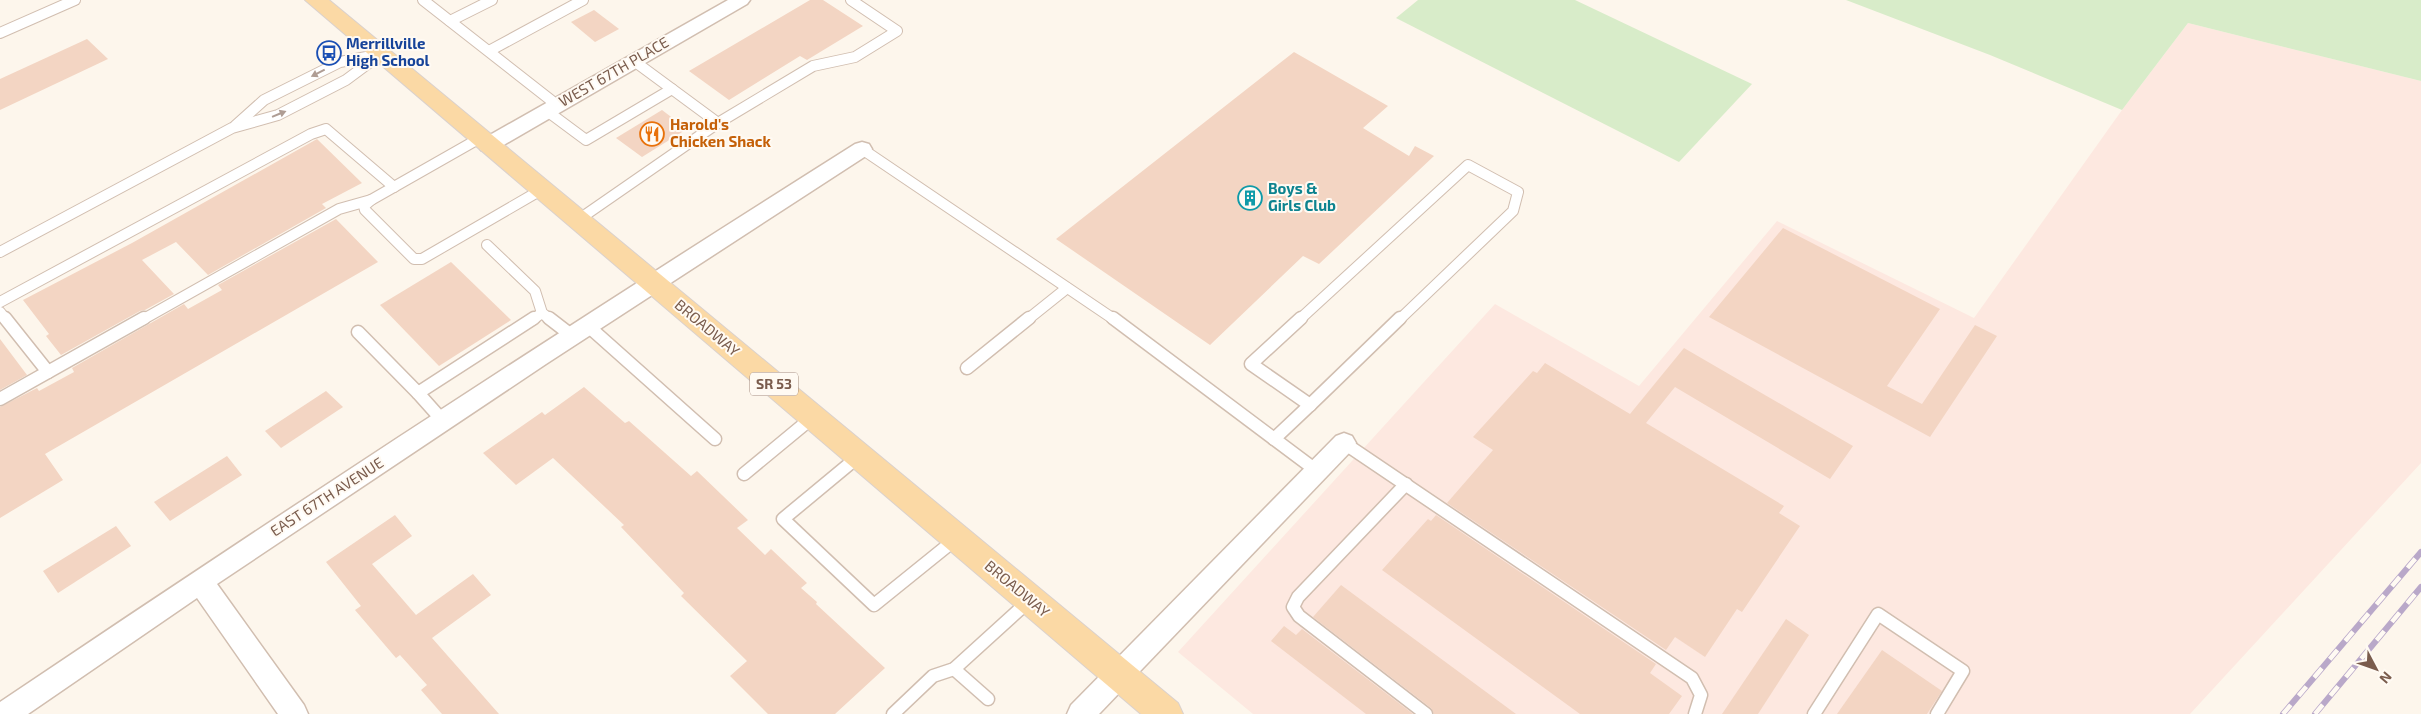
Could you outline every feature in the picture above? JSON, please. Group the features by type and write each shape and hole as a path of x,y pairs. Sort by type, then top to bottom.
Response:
{"main road":[{"name":"BROADWAY","path":"316,0 1166,714"}],"street":[{"name":"WEST 67TH PLACE","path":"484,141 552,108 741,0"},
{"name":"EAST 67TH AVENUE","path":"5,714 200,581 579,330 862,149"},
{"path":"1081,714 1344,443"},
{"path":"200,581 294,714"}],"lane":[{"path":"0,33 75,0"},
{"path":"423,0 489,52 586,140 672,89"},
{"path":"450,21 492,0"},
{"path":"489,52 583,0"},
{"path":"578,220 718,123 813,66 855,57 897,31 852,0"},
{"path":"232,128 264,100 340,62 381,54"},
{"path":"0,252 232,128 278,115 346,80 381,54"},
{"path":"634,61 718,123"},
{"path":"0,302 311,134 326,129 394,187"},
{"path":"484,141 371,200 364,206 365,210 414,258 422,259 541,190"},
{"path":"862,149 1111,317 1317,471"},
{"path":"1274,439 1310,405 1513,211 1518,192 1468,165 1251,364 1310,405"},
{"path":"0,399 339,209 371,200"},
{"path":"487,244 535,291 542,313 579,330 715,439"},
{"path":"966,368 1067,288"},
{"path":"0,312 48,372"},
{"path":"418,393 542,313"},
{"path":"358,332 443,421"},
{"path":"744,474 813,417"},
{"path":"1344,443 1692,678 1700,688 1701,701 1695,714"},
{"path":"859,456 783,519 874,604 956,538"},
{"path":"1406,484 1298,596 1293,607 1299,616 1426,714"},
{"path":"893,714 933,676 954,669 1030,600"},
{"path":"1814,714 1878,614 1963,670 1937,714"},
{"path":"954,669 988,698"}],"shaded area":[{"path":"2188,23 2421,81 2421,463 2190,714 1253,714 1178,652 1495,304 1639,386 1777,221 1974,318 2122,110"}],"green space":[{"path":"1418,0 1575,0 1752,84 1679,162 1396,18"},
{"path":"1846,0 2421,0 2421,81 2188,23 2122,110 1990,55"}],"building":[{"path":"810,0 823,0 863,26 807,60 800,56 729,100 689,71"},
{"path":"594,10 619,29 595,42 571,22"},
{"path":"87,39 108,59 0,110 0,79"},
{"name":"Boys & Girls Club","path":"1294,52 1388,106 1363,128 1409,156 1415,146 1434,156 1319,264 1303,256 1210,345 1056,239"},
{"name":"Harold's Chicken Shack","path":"662,110 687,129 642,157 616,138"},
{"path":"317,139 362,183 322,204 326,208 208,275 176,242 142,260 174,294 145,310 61,355 46,336 49,334 23,300 132,243"},
{"path":"336,219 378,262 45,454 63,480 0,518 0,407 37,388 39,391 74,372 72,368 184,304 188,309 222,290 218,285"},
{"path":"1783,228 1940,309 1887,386 1922,404 1975,325 1997,336 1930,437 1709,317"},
{"path":"451,262 511,320 439,366 380,305"},
{"path":"0,339 27,375 0,390"},
{"path":"1684,348 1853,446 1830,479 1675,387 1646,423 1784,506 1779,513 1800,526 1742,612 1737,609 1705,657 1675,637 1666,650 1447,503 1493,450 1473,437 1533,371 1537,373 1545,363 1630,414"},
{"path":"584,387 625,423 629,421 691,476 697,471 748,520 737,528 765,555 771,549 807,583 801,588 885,668 835,714 768,714 730,676 747,661 681,596 684,593 621,527 624,525 553,458 516,485 483,453 542,412 545,415"},
{"path":"326,391 343,407 281,448 265,431"},
{"path":"227,456 242,475 170,521 154,502"},
{"path":"395,515 412,536 372,564 416,615 473,574 491,595 432,638 499,714 442,714 421,690 427,685 400,655 396,658 355,610 361,606 326,562"},
{"path":"1436,515 1656,664 1650,673 1682,696 1669,714 1580,714 1382,570 1428,519 1431,521"},
{"path":"116,526 131,546 58,593 43,571"},
{"path":"1341,585 1516,714 1434,714 1431,708 1313,617"},
{"path":"1786,619 1809,635 1758,714 1722,714"},
{"path":"1284,626 1296,635 1302,629 1413,714 1366,714 1271,641"},
{"path":"1882,650 1942,691 1927,714 1837,714"}],"railway":[{"path":"2283,714 2421,552"},
{"path":"2315,714 2421,587"}],"place":[{"name":"Merrillville High School","path":"329,53"},
{"name":"Harold's Chicken Shack","path":"652,134"},
{"name":"Boys & Girls Club","path":"1250,198"}]}
